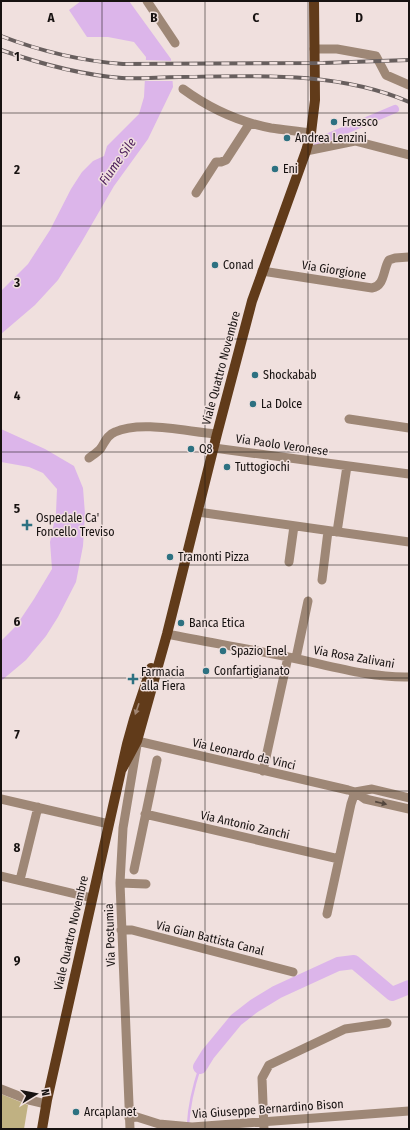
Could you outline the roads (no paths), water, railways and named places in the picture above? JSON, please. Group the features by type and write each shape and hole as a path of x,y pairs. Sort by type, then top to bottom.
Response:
{"main road":[{"name":"Viale Quattro Novembre","path":"42,1129 46,1104 122,768 132,742 134,719 152,666 167,634 244,330 262,271 306,151 311,132 315,100 314,1"}],"street":[{"path":"147,1 175,43"},
{"path":"314,49 337,50 376,56 386,75 409,85"},
{"path":"183,89 199,101 226,114 250,123 271,128 311,132"},
{"path":"196,193 216,162 226,160 250,123"},
{"path":"306,151 355,140 409,155"},
{"name":"Via Giorgione","path":"262,271 372,288 376,287 381,282 389,260 409,257"},
{"path":"348,419 409,428"},
{"path":"89,458 101,449 104,441 114,432 131,428 153,426 217,434"},
{"name":"Via Paolo Veronese","path":"214,448 409,474"},
{"path":"337,532 346,466"},
{"path":"198,512 409,542"},
{"path":"288,562 294,526"},
{"path":"322,580 328,531"},
{"name":"Via Rosa Zalivani","path":"263,771 308,601"},
{"name":"Via Rosa Zalivani","path":"167,634 392,678 409,677"},
{"name":"Via Leonardo da Vinci","path":"132,742 356,792 372,789 409,798"},
{"name":"Via Postumia","path":"130,1129 120,883 123,828 132,742"},
{"path":"134,870 157,760"},
{"path":"327,914 350,804 356,792"},
{"name":"Via Leonardo da Vinci","path":"356,792 365,799 409,809"},
{"path":"1,798 109,824"},
{"path":"20,880 38,807"},
{"name":"Via Antonio Zanchi","path":"145,814 339,859"},
{"path":"1,876 92,898"},
{"path":"120,883 146,884"},
{"name":"Via Gian Battista Canal","path":"122,930 132,930 293,972"},
{"path":"264,1126 262,1078 269,1065 345,1029 387,1024"},
{"path":"1,1089 29,1100 46,1104"},
{"name":"Via Giuseppe Bernardino Bison","path":"129,1118 137,1117 159,1124 187,1126 264,1126 409,1111"}],"water":[{"name":"Fiume Sile","path":"81,1 129,1 171,59 173,87 148,139 114,186 58,280 35,305 1,334 1,291 28,264 50,230 71,189 82,172 93,161 104,156 107,146 139,114 144,97 146,57 134,42 108,37 87,37 69,10"},
{"path":"1,429 45,449 74,466 83,488 85,514 83,546 76,582 58,617 46,636 26,660 1,681 1,641 16,626 52,569 50,542 56,513 57,489 43,473 29,467 1,462"}],"waterway":[{"path":"317,142 395,109"},
{"path":"200,1067 208,1054 236,1020 254,1006 277,992 338,964 354,962 392,994 409,987"},
{"path":"188,1125 192,1095 200,1067"}],"railway":[{"path":"1,36 61,54 107,63 123,64 323,63 409,60"},
{"path":"1,50 61,68 106,77 267,76 325,80 382,92 409,102"}],"place":[{"name":"Fressco","path":"334,122"},
{"name":"Andrea Lenzini","path":"287,138"},
{"name":"Eni","path":"275,169"},
{"name":"Conad","path":"215,265"},
{"name":"Shockabab","path":"255,375"},
{"name":"La Dolce","path":"253,404"},
{"name":"Q8","path":"191,449"},
{"name":"Tuttogiochi","path":"227,467"},
{"name":"Ospedale Ca' Foncello Treviso","path":"27,525"},
{"name":"Tramonti Pizza","path":"170,557"},
{"name":"Banca Etica","path":"181,623"},
{"name":"Spazio Enel","path":"223,651"},
{"name":"Confartigianato","path":"206,671"},
{"name":"Farmacia alla Fiera","path":"133,679"},
{"name":"Arcaplanet","path":"76,1112"}]}
